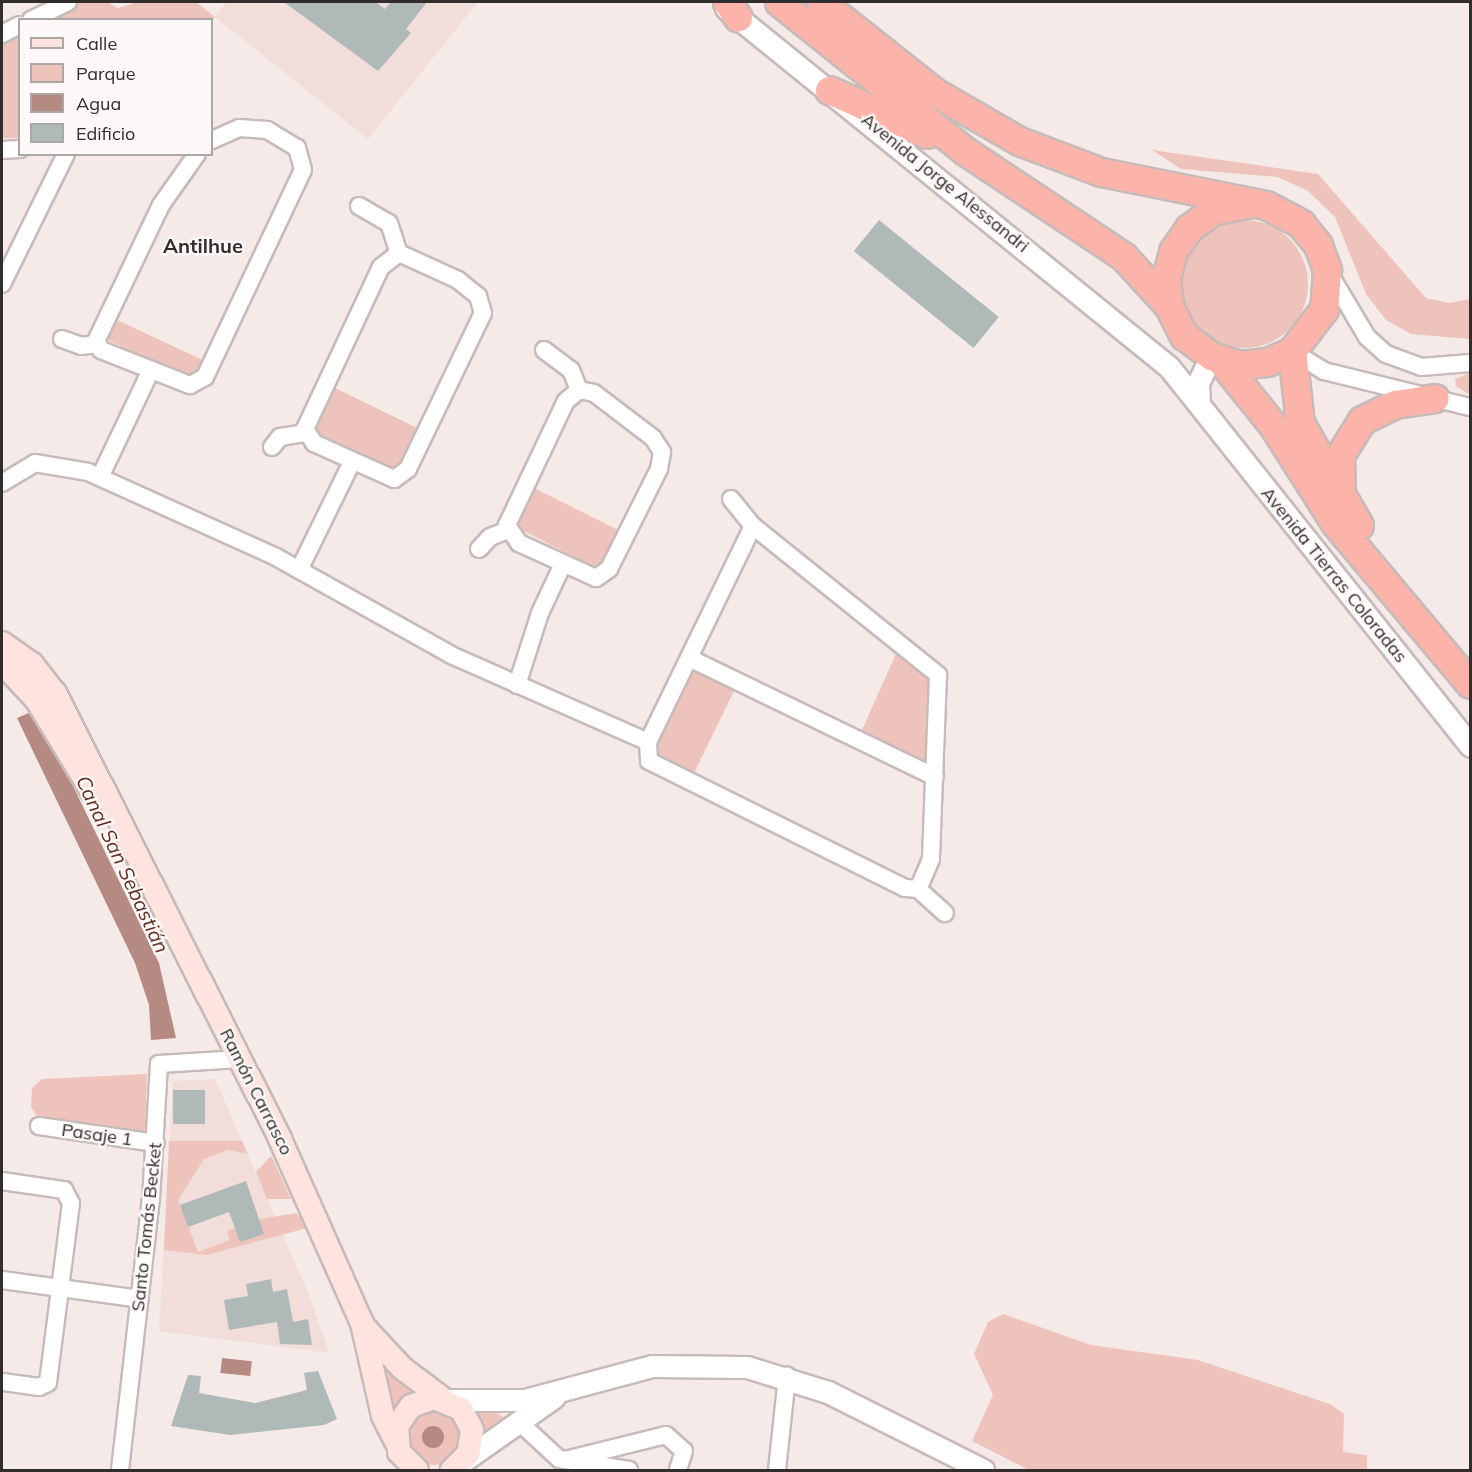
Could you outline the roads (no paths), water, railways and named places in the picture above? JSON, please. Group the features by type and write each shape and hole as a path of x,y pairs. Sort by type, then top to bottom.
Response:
{"highway":[{"name":"Avenida Jorge Alessandri","path":"779,2 965,151 1123,256 1169,306 1184,336 1216,359 1272,424 1335,523 1396,591 1470,684"},
{"name":"Avenida Jorge Alessandri","path":"821,2 936,93 1019,141 1101,172 1278,209 1301,224 1318,245 1327,270 1324,309 1292,351 1254,365 1216,359"},
{"path":"829,90 965,151"},
{"name":"Avenida Jorge Alessandri","path":"1169,306 1168,264 1184,233 1212,211 1252,203"},
{"name":"Avenida Jorge Alessandri","path":"1292,351 1300,423 1396,591"},
{"path":"1341,496 1340,455 1362,420 1386,407 1435,398"}],"main road":[{"name":"Ramón Carrasco","path":"2,643 49,683 119,814 140,866"},
{"name":"Ramón Carrasco","path":"2,663 36,699 140,866 240,1059 324,1231 362,1323 383,1416 397,1455 417,1470"},
{"name":"Ramón Carrasco","path":"362,1323 402,1368 461,1409 472,1430 458,1467"},
{"path":"397,1455 405,1411 418,1401 445,1399"}],"street":[{"path":"36,18 68,2"},
{"name":"Avenida Jorge Alessandri","path":"728,7 1169,367"},
{"path":"2,34 18,26"},
{"path":"62,339 81,346 97,344 150,370 190,385 202,381 301,178 301,153 278,134 239,128 213,140"},
{"path":"2,150 18,149"},
{"path":"97,344 161,205 196,156"},
{"path":"2,284 59,158"},
{"path":"272,447 284,436 305,434 352,462 389,479 406,472 483,313 478,296 458,280 399,253 389,223 359,206"},
{"path":"305,434 381,267 399,253"},
{"path":"1327,270 1367,337 1386,354 1421,367 1470,363"},
{"path":"544,350 571,370 579,390"},
{"path":"1292,351 1324,371 1470,407"},
{"path":"1199,402 1198,383 1216,359"},
{"name":"Avenida Tierras Coloradas","path":"1169,367 1470,746"},
{"path":"100,477 150,370"},
{"path":"579,390 594,393 652,438 662,458 606,573 592,577 519,543 508,530 510,514 566,401 579,390"},
{"path":"2,483 16,470 44,462 100,477 299,570 418,638 648,742"},
{"path":"299,570 352,462"},
{"path":"731,499 753,526 934,669 941,689 930,870 918,889"},
{"path":"753,526 648,742 647,756 657,768 905,888 918,889 945,914"},
{"path":"479,549 490,537 508,530"},
{"path":"518,685 540,613 563,564"},
{"path":"689,658 935,777"},
{"name":"Santo Tomás Becket","path":"120,1470 156,1143 159,1065 240,1059"},
{"name":"Pasaje 1","path":"39,1126 156,1143"},
{"path":"2,1181 68,1194 60,1288 48,1383 39,1387 2,1382"},
{"path":"2,1280 140,1299"},
{"path":"445,1399 494,1402 562,1392 606,1375 677,1364 728,1365 787,1376 983,1470"},
{"path":"777,1470 787,1376"},
{"path":"458,1467 562,1392"},
{"path":"494,1402 519,1422 548,1453 565,1460 629,1470"},
{"path":"565,1460 666,1435 684,1451 678,1470"}],"water":[{"path":"36,710 159,963 176,1038 151,1040 149,1005 135,963 17,718"},
{"path":"222,1358 252,1361 250,1376 220,1373"},
{"path":"433,1426 441,1429 444,1437 441,1445 433,1448 425,1445 422,1437 425,1429"}],"district":[{"name":"Antilhue","path":"203,245"}],"water label":[{"name":"Canal San Sebastián","path":"123,864"}]}
